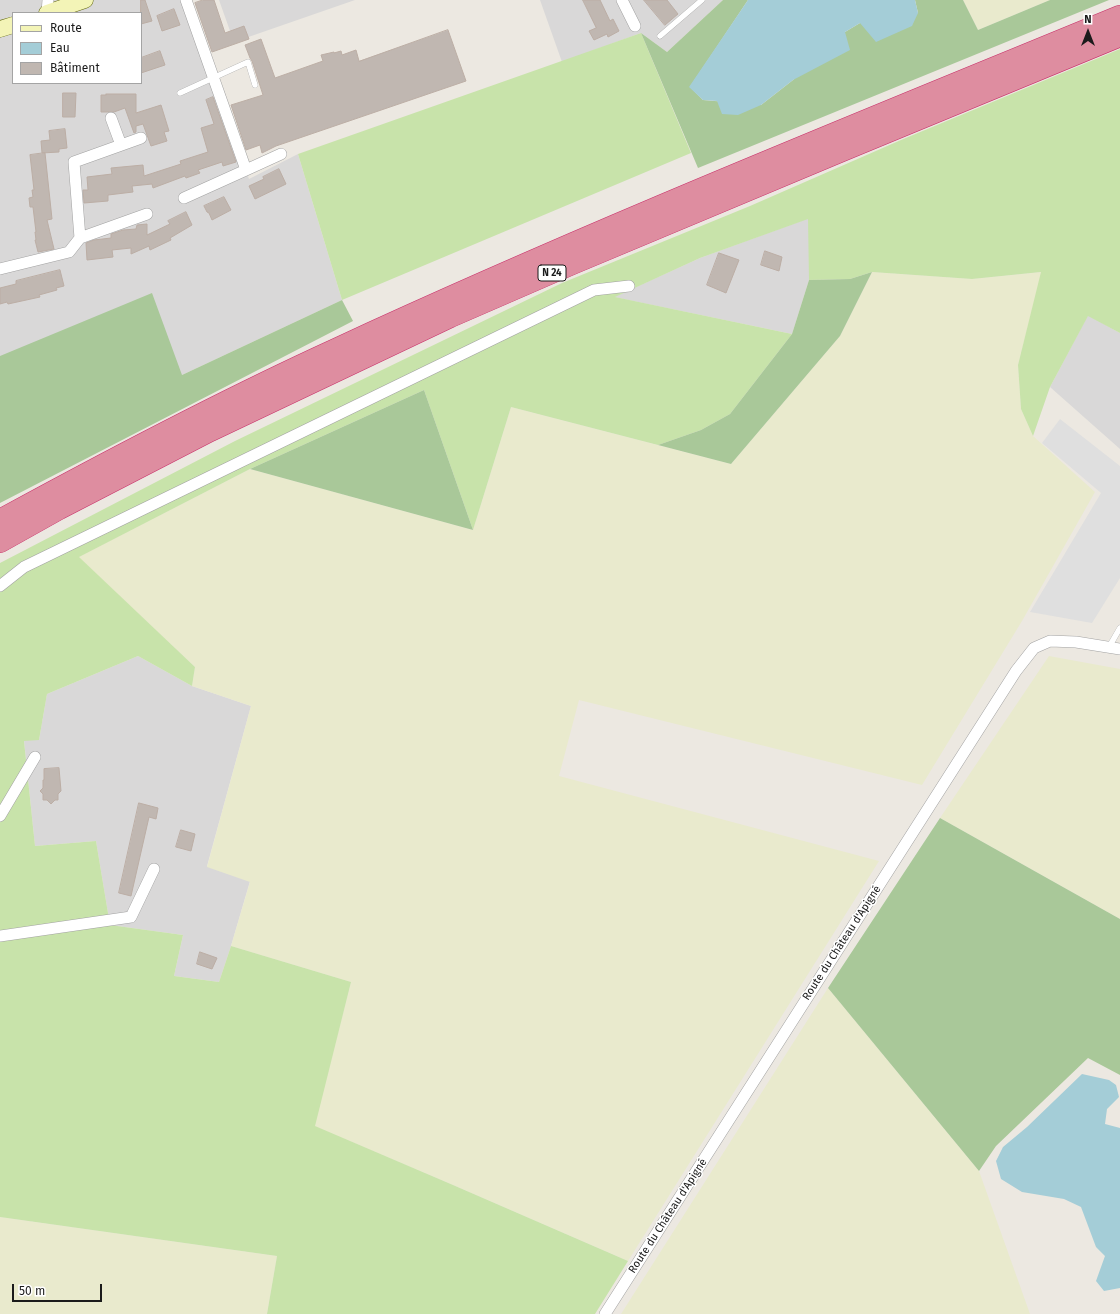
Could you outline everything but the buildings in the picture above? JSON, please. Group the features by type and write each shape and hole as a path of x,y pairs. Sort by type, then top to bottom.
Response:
{"highway":[{"name":"N 24","path":"0,520 190,420 334,350 564,248 829,136 1120,16"},
{"name":"N 24","path":"0,542 107,484 210,431 450,317 579,261 1120,36"}],"main road":[{"path":"50,12 85,0"},
{"path":"0,29 12,25"}],"street":[{"path":"47,12 48,0"},
{"path":"186,0 246,170"},
{"path":"622,0 635,26"},
{"path":"111,118 121,145"},
{"path":"80,238 74,162 141,138"},
{"path":"184,198 281,154"},
{"path":"0,269 69,252 80,238 147,214"},
{"path":"0,586 24,567 587,293 594,290 629,286"},
{"name":"Route du Château d'Apigné","path":"605,1314 1016,671 1034,648 1050,641 1076,642 1120,650"},
{"path":"0,816 35,757"},
{"path":"0,936 131,917 154,869"}],"lane":[{"path":"660,36 702,0"},
{"path":"180,93 248,62 255,85"},
{"path":"1108,648 1120,628"}],"shaded area":[{"path":"0,0 181,0 249,179 298,154 342,300 182,375 0,356"},
{"path":"219,0 355,0 234,42"},
{"path":"540,0 723,0 667,52 641,33 562,62"},
{"path":"809,218 809,280 792,334 614,297 700,258"},
{"path":"1088,315 1120,333 1120,449 1050,387"},
{"path":"1060,419 1120,466 1120,578 1092,623 1030,612 1101,493 1042,443"},
{"path":"138,656 192,686 251,706 207,866 250,881 219,982 174,976 183,935 110,925 96,841 35,846 24,740 39,740 47,694"}],"green space":[{"path":"723,0 748,0 690,87 703,100 761,105 793,80 845,32 860,23 918,13 915,0 963,0 978,30 1050,0 1109,0 698,168 641,33 667,52"},
{"path":"963,0 1050,0 978,30"},
{"path":"641,33 691,153 342,300 298,154"},
{"path":"1120,49 1120,333 1088,316 1050,387 1033,436 1021,409 1018,365 1041,272 972,279 872,272 850,279 809,280 808,219 700,258 615,297 792,334 730,414 701,430 658,445 511,407 473,530 424,390 250,469 79,557 195,667 192,686 138,656 47,694 39,740 24,741 35,846 96,841 110,925 183,935 174,976 219,982 231,946 351,982 315,1126 628,1261 595,1314 267,1314 277,1256 0,1217 0,563 235,441 562,283 750,206 901,140"},
{"path":"872,272 972,279 1042,272 1018,365 1021,409 1033,436 1095,492 1022,621 922,785 579,700 559,776 879,861 628,1261 314,1126 351,982 231,946 250,882 207,867 251,706 192,686 195,667 78,557 250,469 473,530 511,407 731,464 840,336"},
{"path":"872,272 840,336 731,464 658,445 701,430 730,414 792,334 809,280 850,279"},
{"path":"152,293 182,375 342,300 353,321 0,503 0,356"},
{"path":"424,390 473,530 250,469"},
{"path":"1049,656 1120,669 1120,919 940,818"},
{"path":"940,818 1120,919 1120,1075 1088,1058 996,1146 979,1171 828,988"},
{"path":"828,988 979,1171 1030,1314 621,1314"},
{"path":"0,1217 277,1256 267,1314 0,1314"}],"water":[{"path":"748,0 915,0 918,13 912,26 876,42 860,23 845,32 850,50 793,80 761,105 738,115 722,114 717,101 703,100 689,87"},
{"path":"1082,1074 1109,1080 1116,1085 1119,1097 1107,1109 1105,1124 1120,1128 1120,1288 1104,1291 1096,1281 1105,1256 1096,1247 1081,1207 1064,1199 1022,1192 1001,1179 996,1161 1003,1147 1027,1127"}]}
